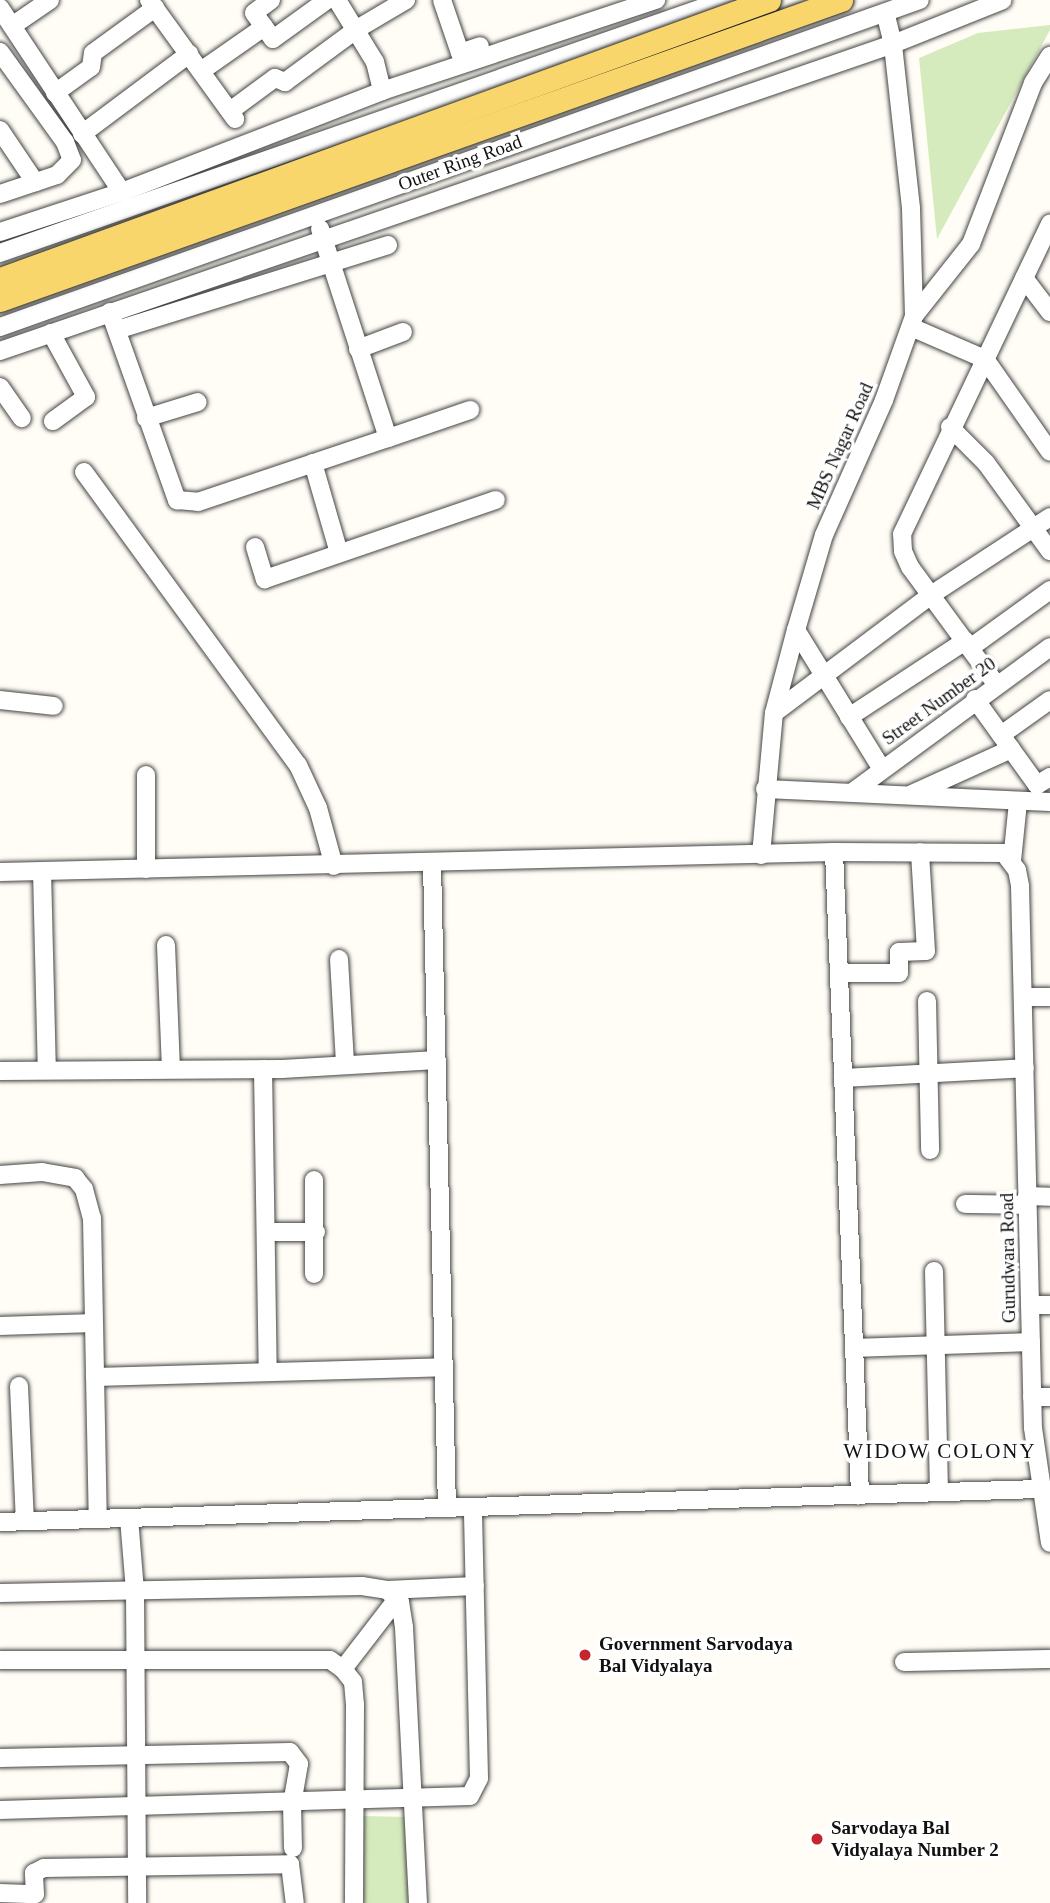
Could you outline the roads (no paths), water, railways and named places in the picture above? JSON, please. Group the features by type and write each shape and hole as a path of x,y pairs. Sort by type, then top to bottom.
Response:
{"main road":[{"path":"0,279 769,0"},
{"name":"Outer Ring Road","path":"0,300 841,0"}],"street":[{"path":"12,26 50,0"},
{"path":"271,0 254,13 273,39 327,0"},
{"path":"337,0 375,62 382,91"},
{"path":"55,93 91,67 93,53 152,4 233,115 275,78 285,82 357,29 406,0"},
{"path":"442,0 460,53 620,0"},
{"path":"0,232 122,192 382,91 656,0"},
{"path":"0,253 725,0"},
{"name":"Outer Ring Road","path":"0,327 920,0"},
{"path":"0,351 323,238 890,47 1003,0"},
{"path":"0,8 122,192"},
{"name":"MBS Nagar Road","path":"761,855 774,713 796,630 824,535 913,322 911,208 890,47 880,14"},
{"path":"682,16 701,77"},
{"path":"201,71 264,27"},
{"path":"0,52 70,150 67,168 0,194"},
{"path":"82,135 188,54"},
{"path":"1050,56 1033,83 971,244 913,322 985,359 1050,452"},
{"path":"0,130 36,182"},
{"path":"315,216 388,438"},
{"path":"996,684 931,595 903,551 902,534 950,427 1050,224"},
{"path":"117,330 388,246"},
{"path":"1024,278 1050,312"},
{"path":"110,312 171,490 177,500 187,503 470,410"},
{"path":"358,349 404,332"},
{"path":"51,333 86,397 53,421"},
{"path":"0,387 22,418"},
{"path":"146,418 198,402"},
{"path":"950,427 986,463 1050,551"},
{"path":"313,463 339,553"},
{"path":"84,472 298,765 318,808 334,866"},
{"path":"255,547 265,579 496,500"},
{"path":"774,713 931,595 1050,517"},
{"path":"849,717 1050,590"},
{"path":"796,630 882,769"},
{"name":"Street Number 20","path":"854,791 975,699 1050,647"},
{"path":"975,699 1037,785 1050,777"},
{"path":"0,700 54,706"},
{"path":"910,794 1006,742 1050,701"},
{"path":"146,775 146,869"},
{"path":"765,789 1050,802"},
{"name":"Gurudwara Road","path":"1018,802 1012,861 1020,886 1031,1344 1041,1397 1040,1489 1050,1536"},
{"path":"834,852 859,1495"},
{"path":"0,872 432,864 834,852 1004,853 1012,861"},
{"path":"839,973 899,973 900,952 926,951 920,852"},
{"path":"432,864 447,1508"},
{"path":"42,871 47,1070"},
{"path":"166,945 171,1069"},
{"path":"339,959 345,1063"},
{"path":"1024,997 1050,996"},
{"path":"927,1001 930,1150"},
{"path":"0,1071 263,1069 436,1060"},
{"path":"843,1078 1025,1068"},
{"path":"263,1069 275,1284"},
{"path":"0,1175 42,1172 75,1178 84,1189 92,1218 98,1519"},
{"path":"268,1372 274,1176"},
{"path":"314,1180 314,1274"},
{"path":"965,1204 1050,1197"},
{"path":"271,1232 314,1232"},
{"path":"934,1271 939,1492"},
{"path":"1030,1305 1050,1305"},
{"path":"0,1326 94,1323"},
{"path":"854,1348 1050,1345"},
{"path":"95,1377 444,1367"},
{"path":"19,1386 25,1521"},
{"path":"0,1522 1040,1489"},
{"path":"0,1810 412,1801 470,1796 479,1778 473,1507"},
{"path":"129,1518 135,1591 132,1660 137,1903"},
{"path":"0,1593 362,1586 392,1595 475,1587"},
{"path":"344,1670 392,1595"},
{"path":"392,1595 404,1627 418,1903"},
{"path":"904,1662 1050,1658"},
{"path":"0,1660 330,1660 344,1670 353,1682 354,1903"},
{"path":"0,1758 290,1752 299,1765 292,1804 293,1848"},
{"path":"0,1893 35,1894 34,1873 44,1868 290,1864 295,1903"}],"place":[{"name":"Government Sarvodaya Bal Vidyalaya","path":"585,1655"},
{"name":"Sarvodaya Bal Vidyalaya Number 2","path":"817,1839"}],"district":[{"name":"WIDOW COLONY","path":"940,1451"}]}
